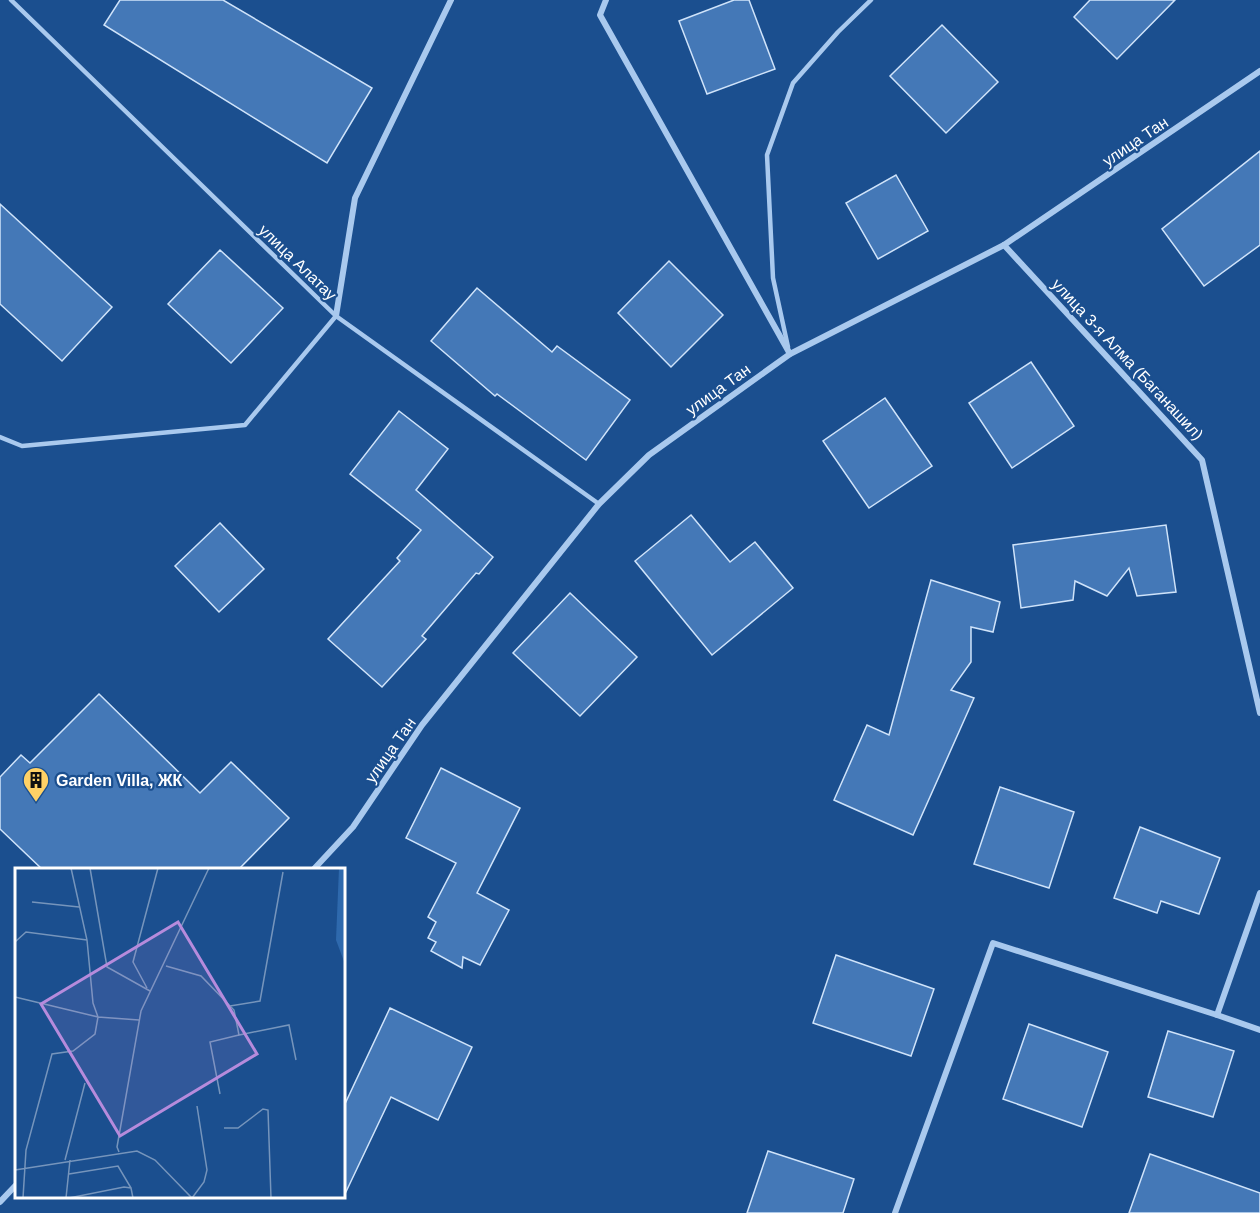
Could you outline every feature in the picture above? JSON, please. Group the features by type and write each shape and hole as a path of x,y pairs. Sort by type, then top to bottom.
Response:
{"street":[{"path":"336,316 355,198 451,0"},
{"path":"606,0 600,15 790,354"},
{"name":"улица Тан","path":"315,868 353,827 422,725 599,504 649,455 790,354 1004,245 1260,71"},
{"name":"улица 3-я Алма (Баганашил)","path":"1004,245 1202,460 1260,713"},
{"path":"1217,1015 1260,893"},
{"path":"895,1213 993,943 1260,1030"},
{"path":"0,1202 15,1186"}],"lane":[{"name":"улица Алатау","path":"11,0 336,316 599,504"},
{"path":"790,354 773,278 767,155 794,83 838,32 872,0"},
{"path":"0,436 22,446 245,425 336,316"}],"building":[{"path":"120,0 223,0 372,88 327,163 104,25"},
{"path":"734,0 749,0 775,69 707,94 679,21"},
{"path":"1090,0 1175,0 1117,59 1074,17"},
{"path":"942,25 998,82 946,133 890,76"},
{"path":"1260,151 1260,245 1204,286 1162,229"},
{"path":"896,175 928,231 878,259 846,203"},
{"path":"0,204 112,307 62,361 0,304"},
{"path":"220,250 283,308 231,363 168,304"},
{"path":"669,261 723,315 671,367 618,313"},
{"path":"477,288 552,352 557,346 630,400 586,460 497,394 495,396 431,341"},
{"path":"1031,362 1074,426 1012,468 969,403"},
{"path":"885,398 932,466 869,508 823,441"},
{"path":"399,411 448,449 416,490 493,557 479,574 476,573 422,636 426,639 382,687 328,639 400,561 397,558 421,530 350,474"},
{"path":"691,515 730,562 755,542 793,588 712,655 635,561"},
{"path":"220,523 264,569 219,612 175,566"},
{"path":"1166,525 1176,592 1137,596 1129,568 1107,596 1075,581 1073,600 1021,608 1013,545"},
{"path":"931,580 1000,602 993,632 971,627 971,662 951,690 974,698 913,835 834,800 867,725 889,735"},
{"path":"570,593 637,657 580,716 513,653"},
{"path":"99,694 200,793 231,762 289,818 240,868 41,868 0,829 0,777 21,755 30,763"},
{"path":"441,768 520,808 477,893 509,910 480,965 463,957 462,968 431,951 436,942 428,938 436,922 428,917 456,863 406,838"},
{"path":"1000,787 1074,812 1049,888 974,864"},
{"path":"1140,827 1220,858 1199,914 1161,901 1157,913 1114,898"},
{"path":"836,955 934,989 911,1056 813,1023"},
{"path":"390,1008 472,1047 438,1120 391,1097 345,1194 345,1104"},
{"path":"1029,1024 1108,1052 1082,1127 1003,1099"},
{"path":"1168,1031 1234,1051 1213,1117 1148,1097"},
{"path":"768,1151 854,1179 843,1213 747,1213"},
{"path":"1150,1154 1260,1193 1260,1213 1129,1213"}],"place":[{"name":"Garden Villa, ЖК","path":"36,803"}]}
